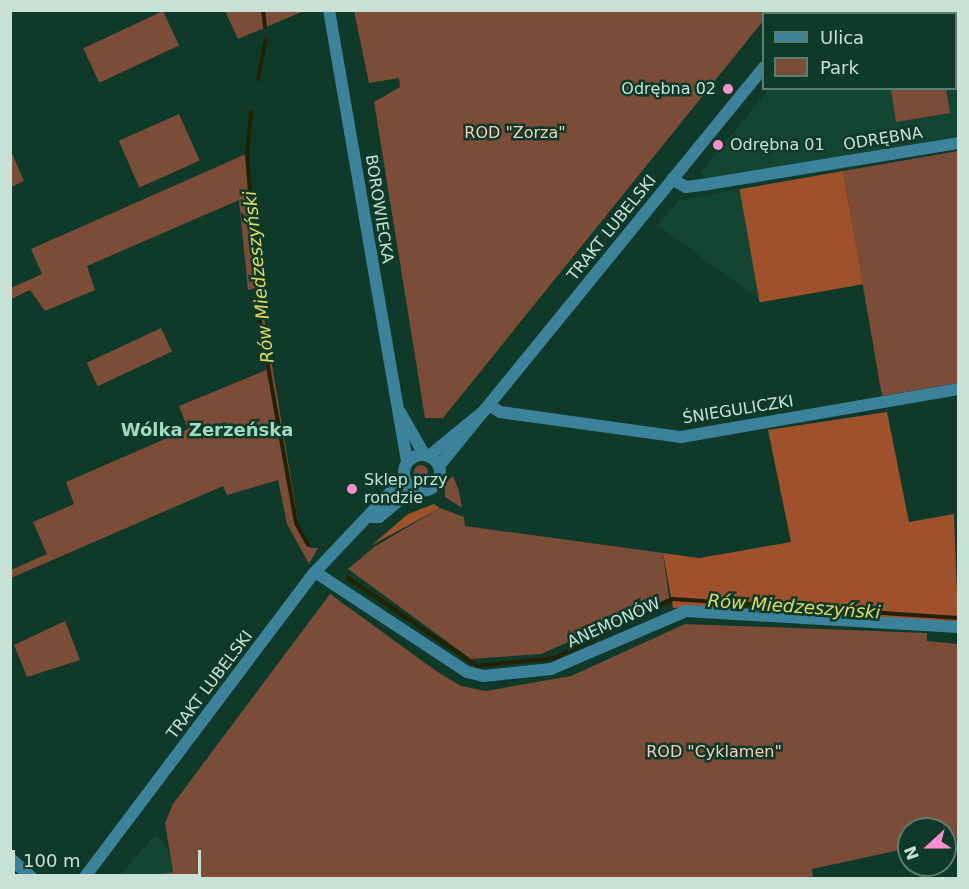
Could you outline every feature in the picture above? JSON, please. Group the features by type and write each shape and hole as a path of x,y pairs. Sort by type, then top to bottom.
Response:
{"street":[{"name":"BOROWIECKA","path":"329,10 407,461"},
{"name":"TRAKT LUBELSKI","path":"439,466 762,70"},
{"name":"ODRĘBNA","path":"672,179 686,186 702,185 958,143"},
{"name":"ŚNIEGULICZKI","path":"487,407 511,414 681,437 958,389"},
{"name":"TRAKT LUBELSKI","path":"426,455 487,407"},
{"name":"BOROWIECKA","path":"400,412 426,455"},
{"path":"426,455 439,466 435,486 414,489 404,478 407,461 426,455"},
{"name":"TRAKT LUBELSKI","path":"84,879 315,572 369,517 375,504 404,478"},
{"name":"TRAKT LUBELSKI","path":"369,517 379,516 414,489"},
{"name":"ANEMONÓW","path":"315,572 467,672 484,676 551,669 686,610 958,627"},
{"path":"10,858 32,879"}],"shaded area":[{"path":"831,11 958,11 958,136 707,179 700,173 768,90 957,90 957,12"},
{"path":"843,171 863,284 760,302 740,189"},
{"path":"740,189 762,301 657,225 679,201"},
{"path":"887,412 909,522 954,514 958,621 829,617 741,604 673,608 663,553 699,558 791,542 768,430"},
{"path":"434,504 440,508 372,545 408,514"},
{"path":"155,835 166,845 175,878 117,878"}],"green space":[{"name":"ROD \"Zorza\"","path":"354,10 772,11 762,12 762,22 443,418 425,418 374,102 400,87 399,78 369,83"},
{"path":"163,11 179,45 99,83 83,48"},
{"path":"225,11 304,11 238,39"},
{"path":"891,90 946,90 950,113 896,122"},
{"path":"179,114 200,161 139,187 119,141"},
{"path":"11,151 24,181 10,187"},
{"path":"958,151 958,383 882,396 843,171"},
{"path":"246,154 264,317 299,527 310,548 318,548 309,564 287,524 278,480 227,495 223,486 11,578 11,570 47,554 33,522 74,504 66,482 188,429 179,406 266,370 256,288 248,290 239,200 87,266 95,290 45,311 30,290 11,299 11,288 42,274 31,249"},
{"path":"161,328 172,352 98,386 87,363"},
{"path":"418,465 424,465 428,472 424,479 418,479 414,475 414,469"},
{"path":"453,476 462,508 445,497 445,483"},
{"path":"440,508 464,517 465,526 663,553 669,598 541,654 471,659 348,569 374,547"},
{"name":"ROD \"Cyklamen\"","path":"330,594 439,673 461,686 486,691 571,676 685,624 927,633 927,641 958,644 958,838 957,817 897,817 897,851 812,869 813,878 142,878 173,872 165,823 173,804"},
{"path":"65,621 80,660 27,677 14,645"}],"waterway":[{"name":"Rów Miedzeszyński","path":"263,10 265,27"},
{"name":"Rów Miedzeszyński","path":"258,79 266,39"},
{"name":"Rów Miedzeszyński","path":"251,112 247,154 260,322 296,523 308,545"},
{"name":"Rów Miedzeszyński","path":"348,578 477,666 555,658 673,599 958,618"}],"place":[{"name":"Odrębna 02","path":"728,89"},
{"name":"Odrębna 01","path":"718,145"},
{"name":"Sklep przy rondzie","path":"352,489"}],"district":[{"name":"Wólka Zerzeńska","path":"207,430"}]}
